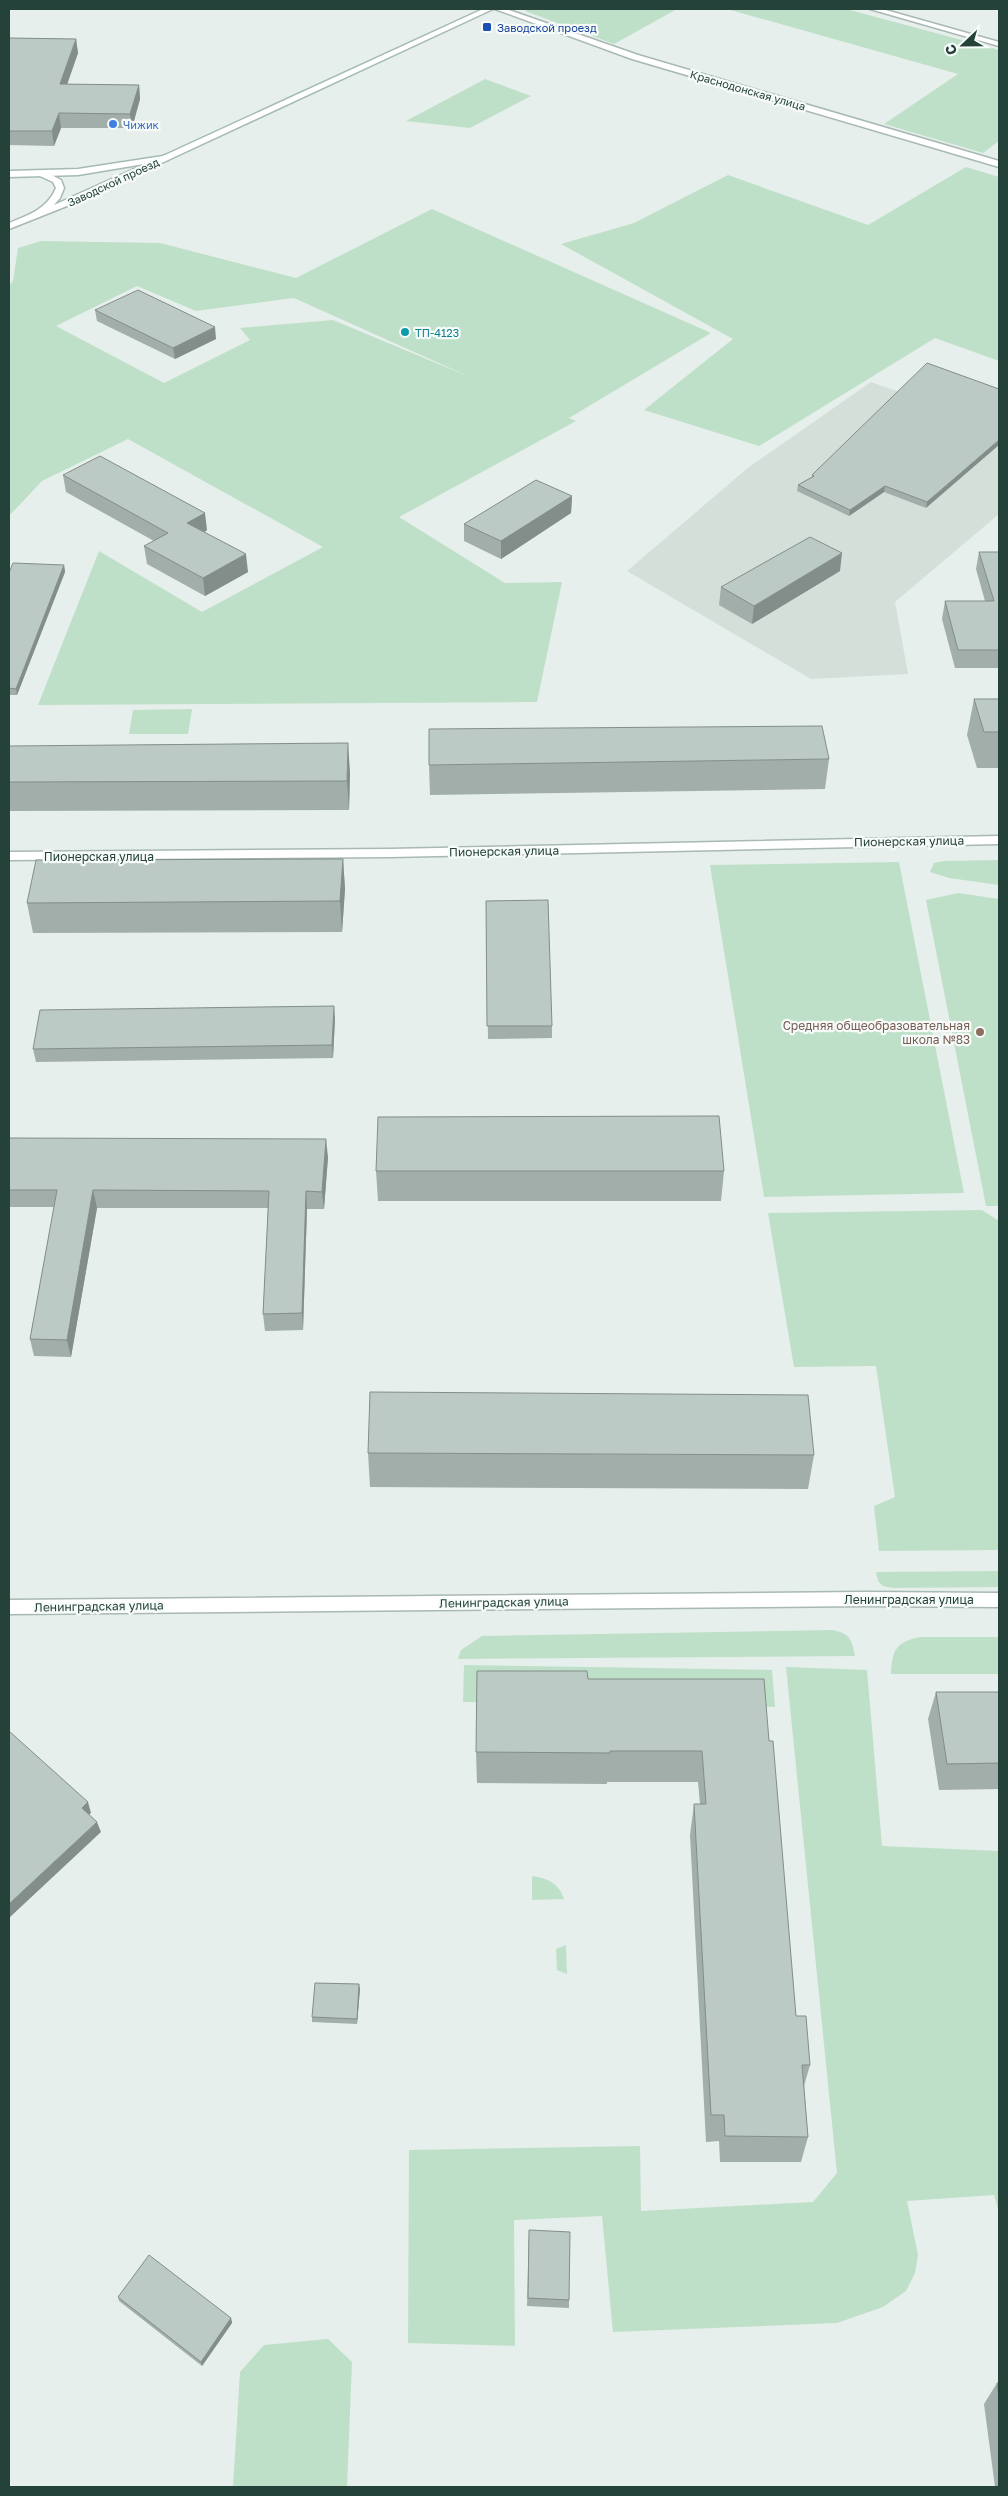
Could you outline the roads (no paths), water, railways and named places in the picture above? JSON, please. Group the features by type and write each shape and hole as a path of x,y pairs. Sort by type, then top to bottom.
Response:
{"street":[{"name":"Заводской проезд","path":"9,226 36,216 489,9"},
{"name":"Краснодонская улица","path":"499,9 635,56 999,164"},
{"path":"874,9 999,44"},
{"path":"9,174 100,170 164,158"},
{"path":"36,216 56,198 60,188 57,180 43,174"},
{"name":"Пионерская улица","path":"9,856 390,853 999,840"},
{"name":"Ленинградская улица","path":"9,1607 845,1599 999,1600"}],"place":[{"name":"Заводской проезд","path":"487,27"},
{"name":"Чижик","path":"113,124"},
{"name":"ТП-4123","path":"405,332"},
{"name":"Средняя общеобразовательная школа №83","path":"980,1032"}]}
